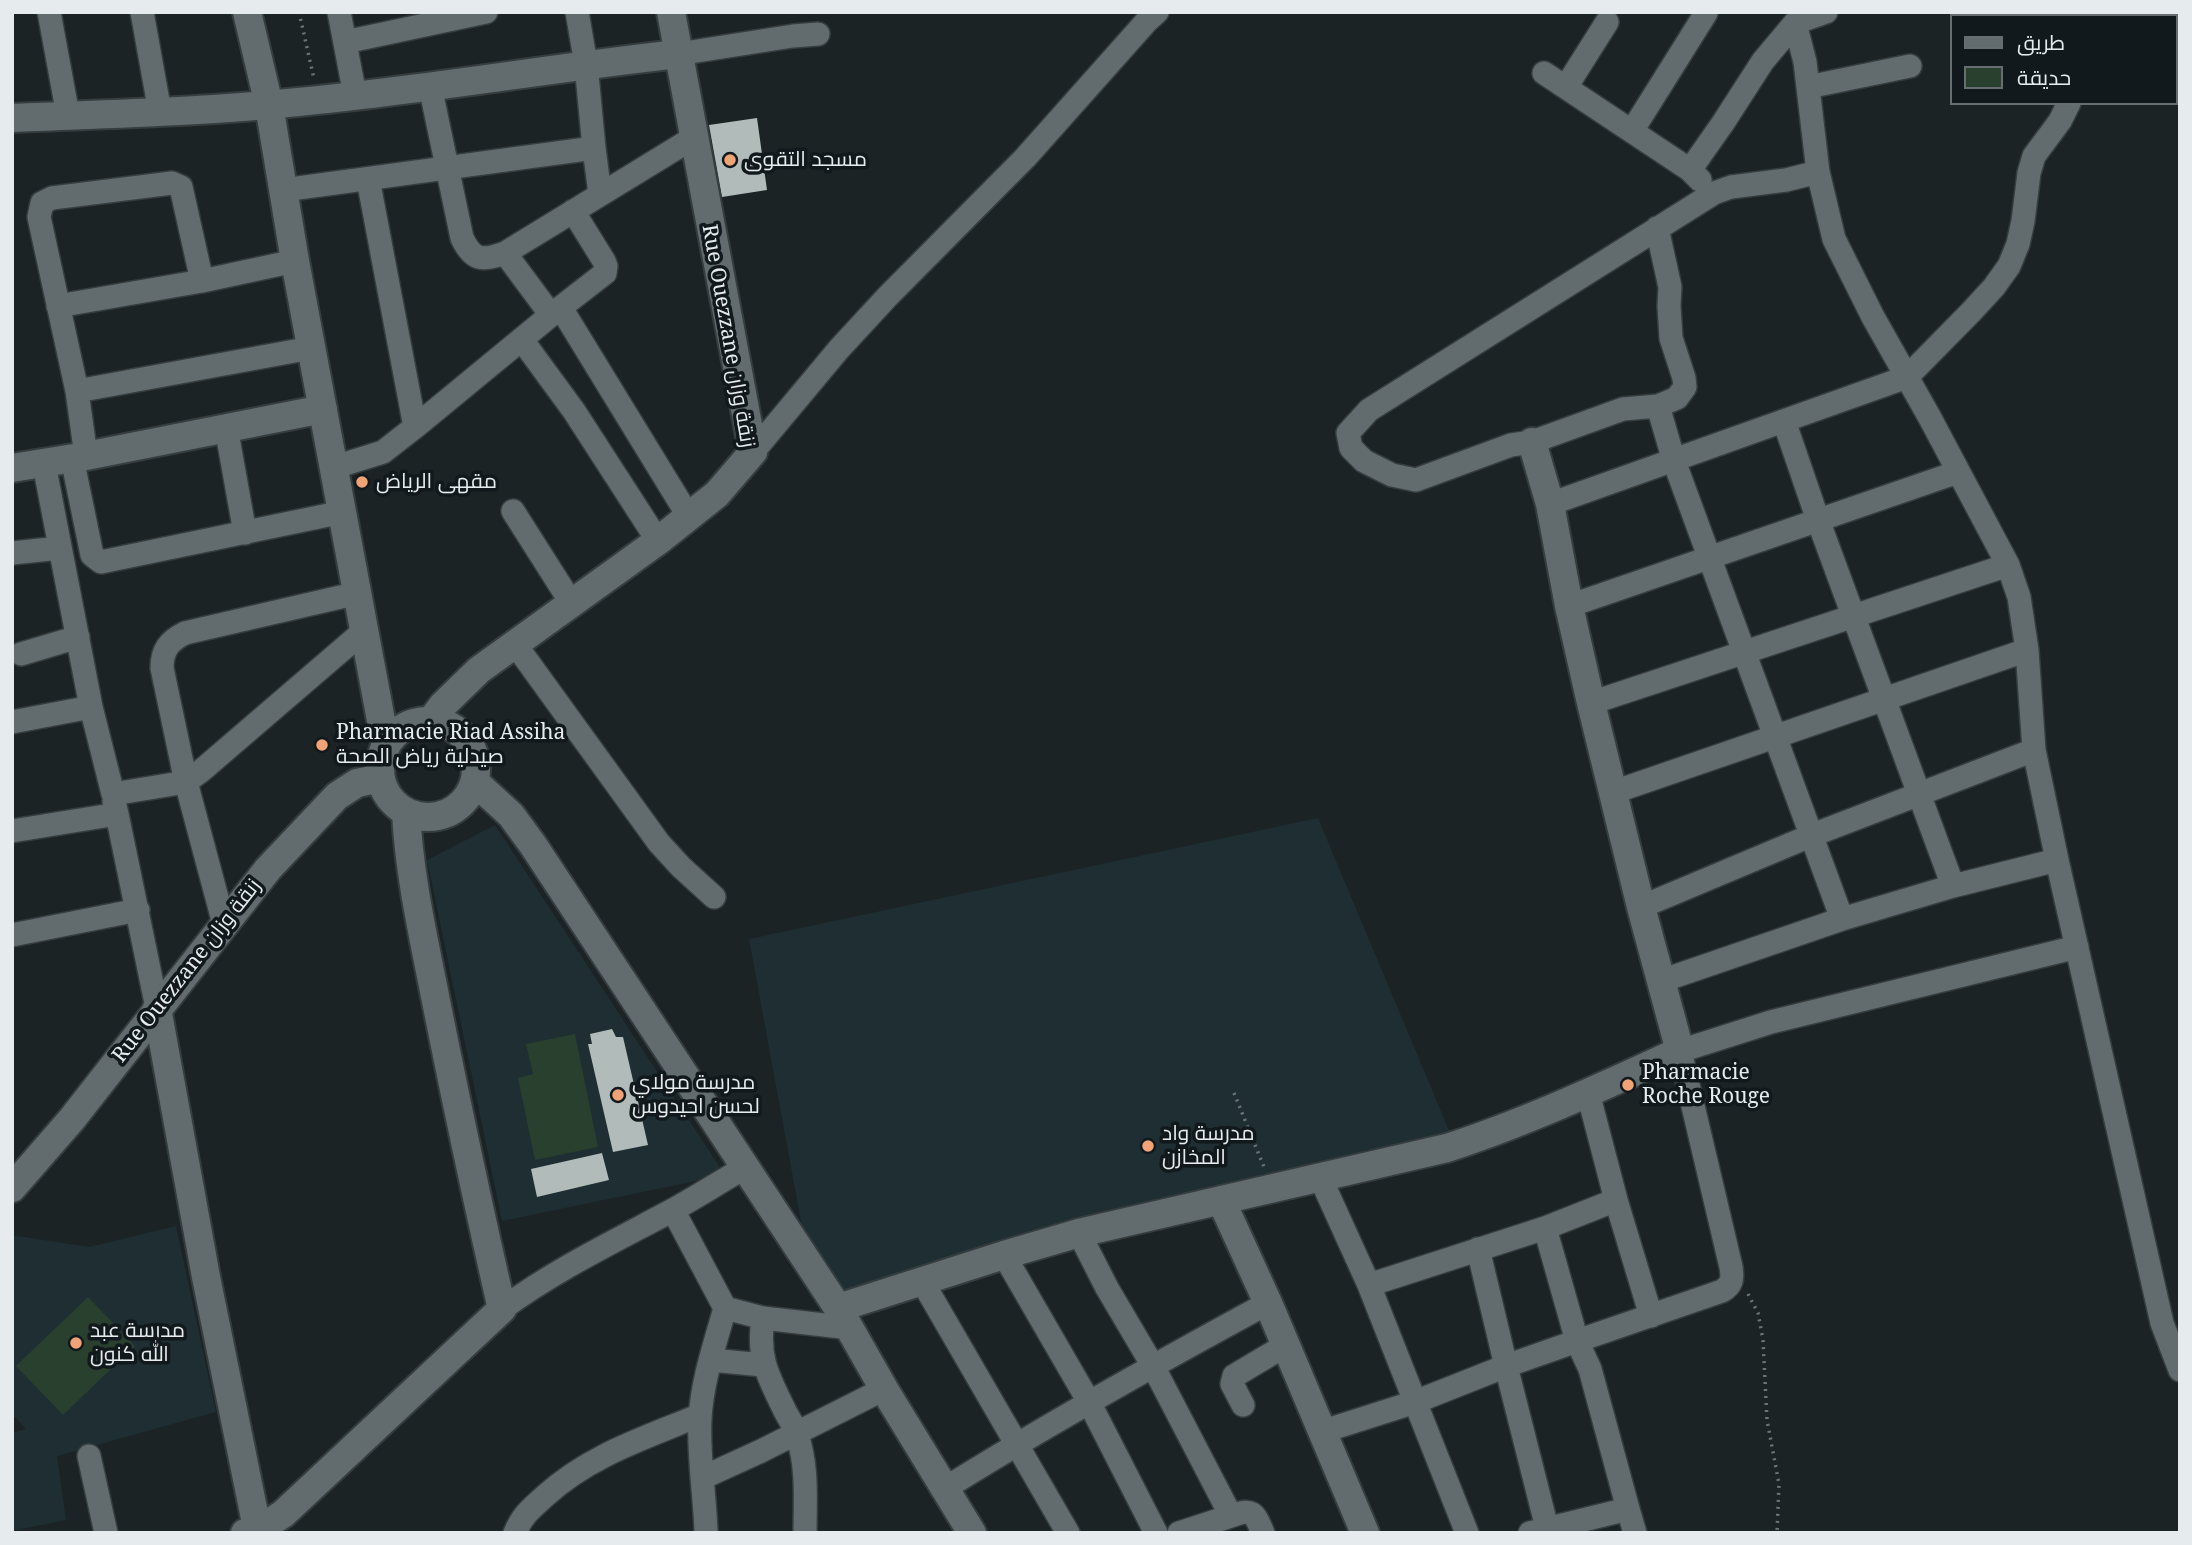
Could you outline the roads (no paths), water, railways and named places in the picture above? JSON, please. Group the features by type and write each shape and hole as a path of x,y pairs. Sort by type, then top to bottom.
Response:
{"street":[{"path":"48,12 68,115"},
{"path":"142,12 160,111"},
{"path":"247,12 269,105 295,261 386,747"},
{"path":"339,12 355,95"},
{"path":"345,42 486,12"},
{"path":"577,12 586,64 600,194"},
{"name":"Rue Ouezzane زنقة وزان","path":"431,721 458,689 717,495 753,452 671,12"},
{"path":"753,452 872,314 1026,158 1157,12"},
{"path":"1690,170 1763,61 1795,23 1826,12"},
{"path":"1632,131 1706,13"},
{"path":"1566,87 1607,22"},
{"path":"1795,23 1805,62 1818,172 1834,239 1873,317 2008,565 2019,597 2027,650 2034,750 2162,1322 2180,1370"},
{"path":"12,118 269,105 318,100 818,34"},
{"path":"1808,87 1910,66"},
{"path":"1544,73 1690,170 1714,193"},
{"path":"430,86 462,238 469,251 478,258 488,259 505,253 693,138"},
{"path":"1550,505 1907,377 1994,287 2009,266 2018,244 2034,156 2060,121 2068,105"},
{"path":"283,190 594,148"},
{"path":"1657,228 1670,287 1668,306 1671,338 1684,378 1685,387 1677,398 1658,406 1623,409 1532,442 1511,445 1416,480 1392,475 1364,461 1351,448 1348,433 1369,410 1657,228 1714,193 1731,187 1786,180 1818,172"},
{"path":"368,179 415,427"},
{"path":"202,281 181,187 172,183 52,198 42,203 39,217 76,391 79,457 92,555 101,562 343,512"},
{"path":"335,467 383,452 605,273 604,261 573,211"},
{"path":"505,253 556,312 689,517"},
{"path":"58,306 202,281 295,261"},
{"path":"522,340 575,411 658,541"},
{"path":"76,391 311,348"},
{"path":"1658,406 1674,461 1842,919"},
{"path":"12,468 323,409"},
{"path":"1784,421 1953,886"},
{"path":"226,427 245,533"},
{"path":"1321,1432 1415,1402 1506,1366 1722,1291 1731,1284 1732,1275 1680,1051 1641,907 1591,703 1550,505 1532,442"},
{"path":"44,464 91,707 138,910 253,1532 283,1514 502,1309 532,1287 600,1247 673,1210 746,1167"},
{"path":"1569,606 1958,472"},
{"path":"513,511 572,604"},
{"path":"12,553 60,548"},
{"path":"1591,703 2008,565"},
{"path":"223,924 186,782 162,659 168,645 185,633 358,593"},
{"path":"12,831 186,782 365,630"},
{"path":"21,654 78,637"},
{"path":"515,644 659,843 714,897"},
{"path":"1614,792 2027,650"},
{"path":"12,722 91,707"},
{"path":"431,721 442,723 460,733 473,750 476,761 475,782 465,801 448,813 427,817 406,812 390,798 381,778 382,757 392,738 409,725 431,721"},
{"path":"1641,907 1810,836 2034,750"},
{"name":"Rue Ouezzane زنقة وزان","path":"12,1188 72,1119 268,869 337,796 357,783 381,778"},
{"path":"475,782 510,815 533,845 844,1318 972,1533"},
{"path":"406,812 418,911 464,1142 502,1309"},
{"path":"1661,981 1842,919 1953,886 2057,860"},
{"path":"12,935 138,910"},
{"path":"725,1308 763,1318 844,1318 922,1281 1079,1233 1447,1148 1484,1136 1588,1093 1680,1051 1771,1023 2077,947"},
{"path":"1588,1093 1616,1200 1651,1316"},
{"path":"1320,1177 1369,1286 1467,1533"},
{"path":"1221,1200 1268,1303 1365,1533"},
{"path":"1369,1286 1545,1228 1616,1200"},
{"path":"673,1210 725,1308 700,1415 699,1441 706,1533"},
{"path":"1545,1228 1577,1341 1590,1369 1635,1533"},
{"path":"1079,1233 1107,1288 1153,1366 1231,1516"},
{"path":"1478,1249 1506,1366 1538,1531 1628,1508"},
{"path":"1004,1255 1088,1402 1156,1533"},
{"path":"922,1281 1068,1533"},
{"path":"944,1489 1088,1402 1268,1303"},
{"path":"763,1318 763,1365 797,1433 803,1464 805,1533"},
{"path":"1242,1405 1232,1384 1234,1376 1286,1345"},
{"path":"711,1360 763,1365"},
{"path":"702,1478 884,1389"},
{"path":"514,1533 522,1517 564,1479 594,1460 700,1415"},
{"path":"89,1456 106,1533"},
{"path":"1179,1533 1245,1511 1251,1511 1256,1516 1263,1533"}],"place":[{"name":"مسجد التقوى","path":"730,160"},
{"name":"مقهى الرياض","path":"362,482"},
{"name":"Pharmacie Riad Assiha صيدلية رياض الصحة","path":"322,745"},
{"name":"Pharmacie Roche Rouge","path":"1628,1085"},
{"name":"مدرسة مولاي لحسن احيدوس","path":"618,1095"},
{"name":"مدرسة واد المخازن","path":"1148,1146"},
{"name":"مدرسة عبد الله كنون","path":"76,1343"}]}
